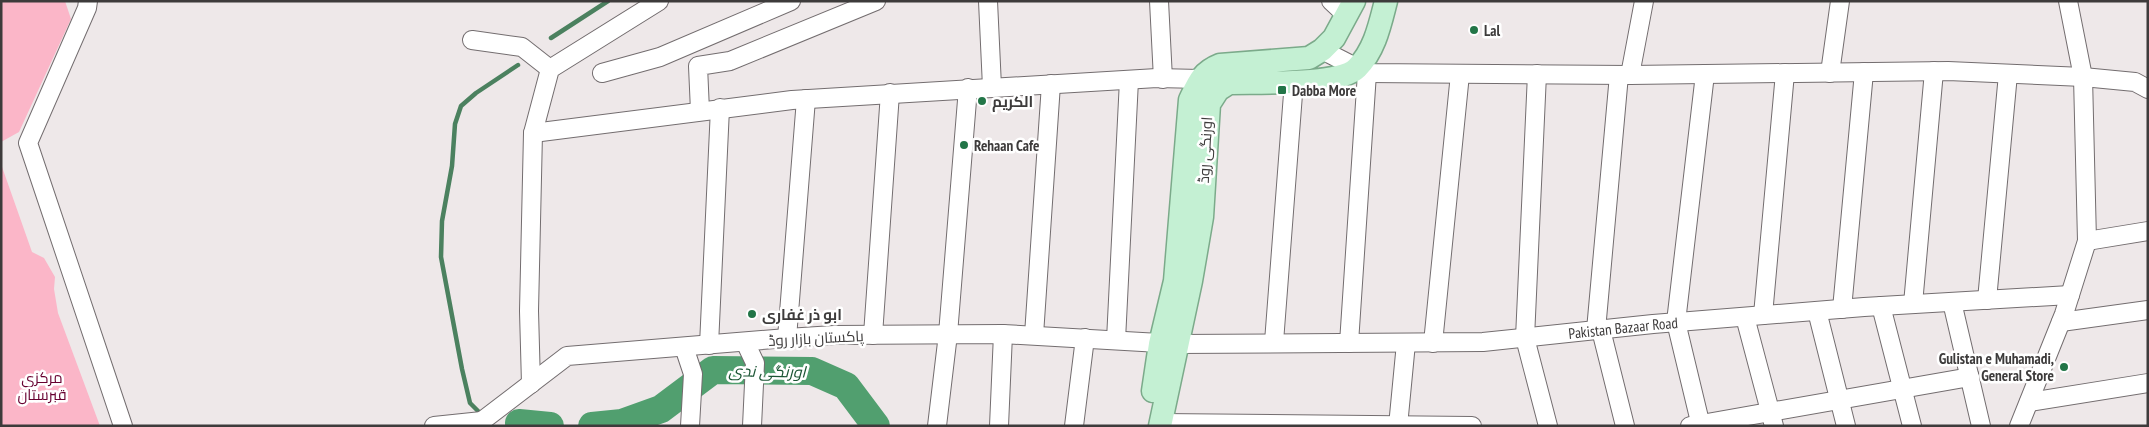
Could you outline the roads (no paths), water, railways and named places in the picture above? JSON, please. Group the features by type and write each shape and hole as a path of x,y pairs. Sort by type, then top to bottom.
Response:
{"main road":[{"path":"1223,87 1229,83 1294,82 1334,78 1362,71 1376,38 1386,1"},
{"path":"1200,79 1208,69 1220,65 1309,58 1322,50 1334,38 1351,9"},
{"name":"اورنگی روڈ","path":"1156,425 1175,281 1190,100 1200,79"},
{"name":"اورنگی روڈ","path":"1168,344 1192,281 1202,217 1208,110 1209,104 1223,87"}],"street":[{"path":"88,1 87,8 28,143 123,426"},
{"path":"602,73 660,57 790,1"},
{"path":"700,111 698,66 730,61 876,1"},
{"path":"988,1 992,87"},
{"path":"1159,1 1163,79"},
{"path":"1330,1 1351,9"},
{"path":"1625,426 1598,330 1624,75 1644,1"},
{"path":"1830,73 1840,1"},
{"path":"2019,426 2061,322 2087,241 2083,77 2068,1"},
{"path":"531,384 529,311 533,133 550,69 657,2"},
{"path":"472,40 522,47 550,69"},
{"path":"1322,50 1362,71 1460,74 1624,75 1934,72 2083,77 2135,82 2148,89"},
{"path":"1349,343 1362,71"},
{"path":"1842,309 1864,72"},
{"path":"1913,304 1934,72"},
{"path":"1763,315 1786,73"},
{"path":"1433,343 1460,74"},
{"path":"1537,74 1525,338 1548,426"},
{"path":"1705,74 1676,322 1697,425 1772,419 1840,400 1970,377"},
{"path":"1987,300 2008,74"},
{"path":"533,133 720,108 890,92 1163,79 1200,79 1223,87"},
{"path":"1116,340 1129,80"},
{"path":"1274,342 1294,82"},
{"path":"1034,335 1050,84"},
{"path":"937,426 948,334 968,88"},
{"path":"873,335 890,92"},
{"path":"787,338 806,99"},
{"path":"709,345 720,108"},
{"path":"2087,241 2148,232"},
{"name":"Pakistan Bazaar Road","path":"1168,344 1483,342 1745,316 2070,295"},
{"path":"1952,302 1981,426"},
{"path":"1881,306 1912,426"},
{"path":"2061,322 2148,310"},
{"path":"1817,311 1846,426"},
{"path":"1745,316 1772,419"},
{"path":"999,426 1003,334"},
{"name":"پاکستان بازار روڈ","path":"482,424 567,356 787,338 873,335 1003,334 1168,344"},
{"path":"1074,426 1085,338"},
{"path":"745,342 754,363 752,426"},
{"path":"1398,425 1406,342"},
{"path":"684,347 693,374 693,405 690,426"},
{"path":"2029,402 2148,383"},
{"path":"434,426 482,424"},
{"path":"1156,425 1472,426"}],"waterway":[{"path":"551,38 608,1"},
{"path":"478,411 470,403 462,369 441,257 442,221 452,166 455,124 461,106 476,93 518,65"},
{"name":"اورنگی ندی","path":"592,426 622,423 661,409 713,370 812,371 846,386 876,426"},
{"name":"اورنگی ندی","path":"519,423 550,426"}],"place":[{"name":"Lal","path":"1474,30"},
{"name":"Dabba More","path":"1282,90"},
{"name":"الکریم","path":"982,101"},
{"name":"Rehaan Cafe","path":"964,145"},
{"name":"ابو ذر غفاری","path":"752,314"},
{"name":"Gulistan e Muhamadi, General Store","path":"2064,367"}],"park label":[{"name":"مرکزی قبرستان","path":"42,386"}]}
